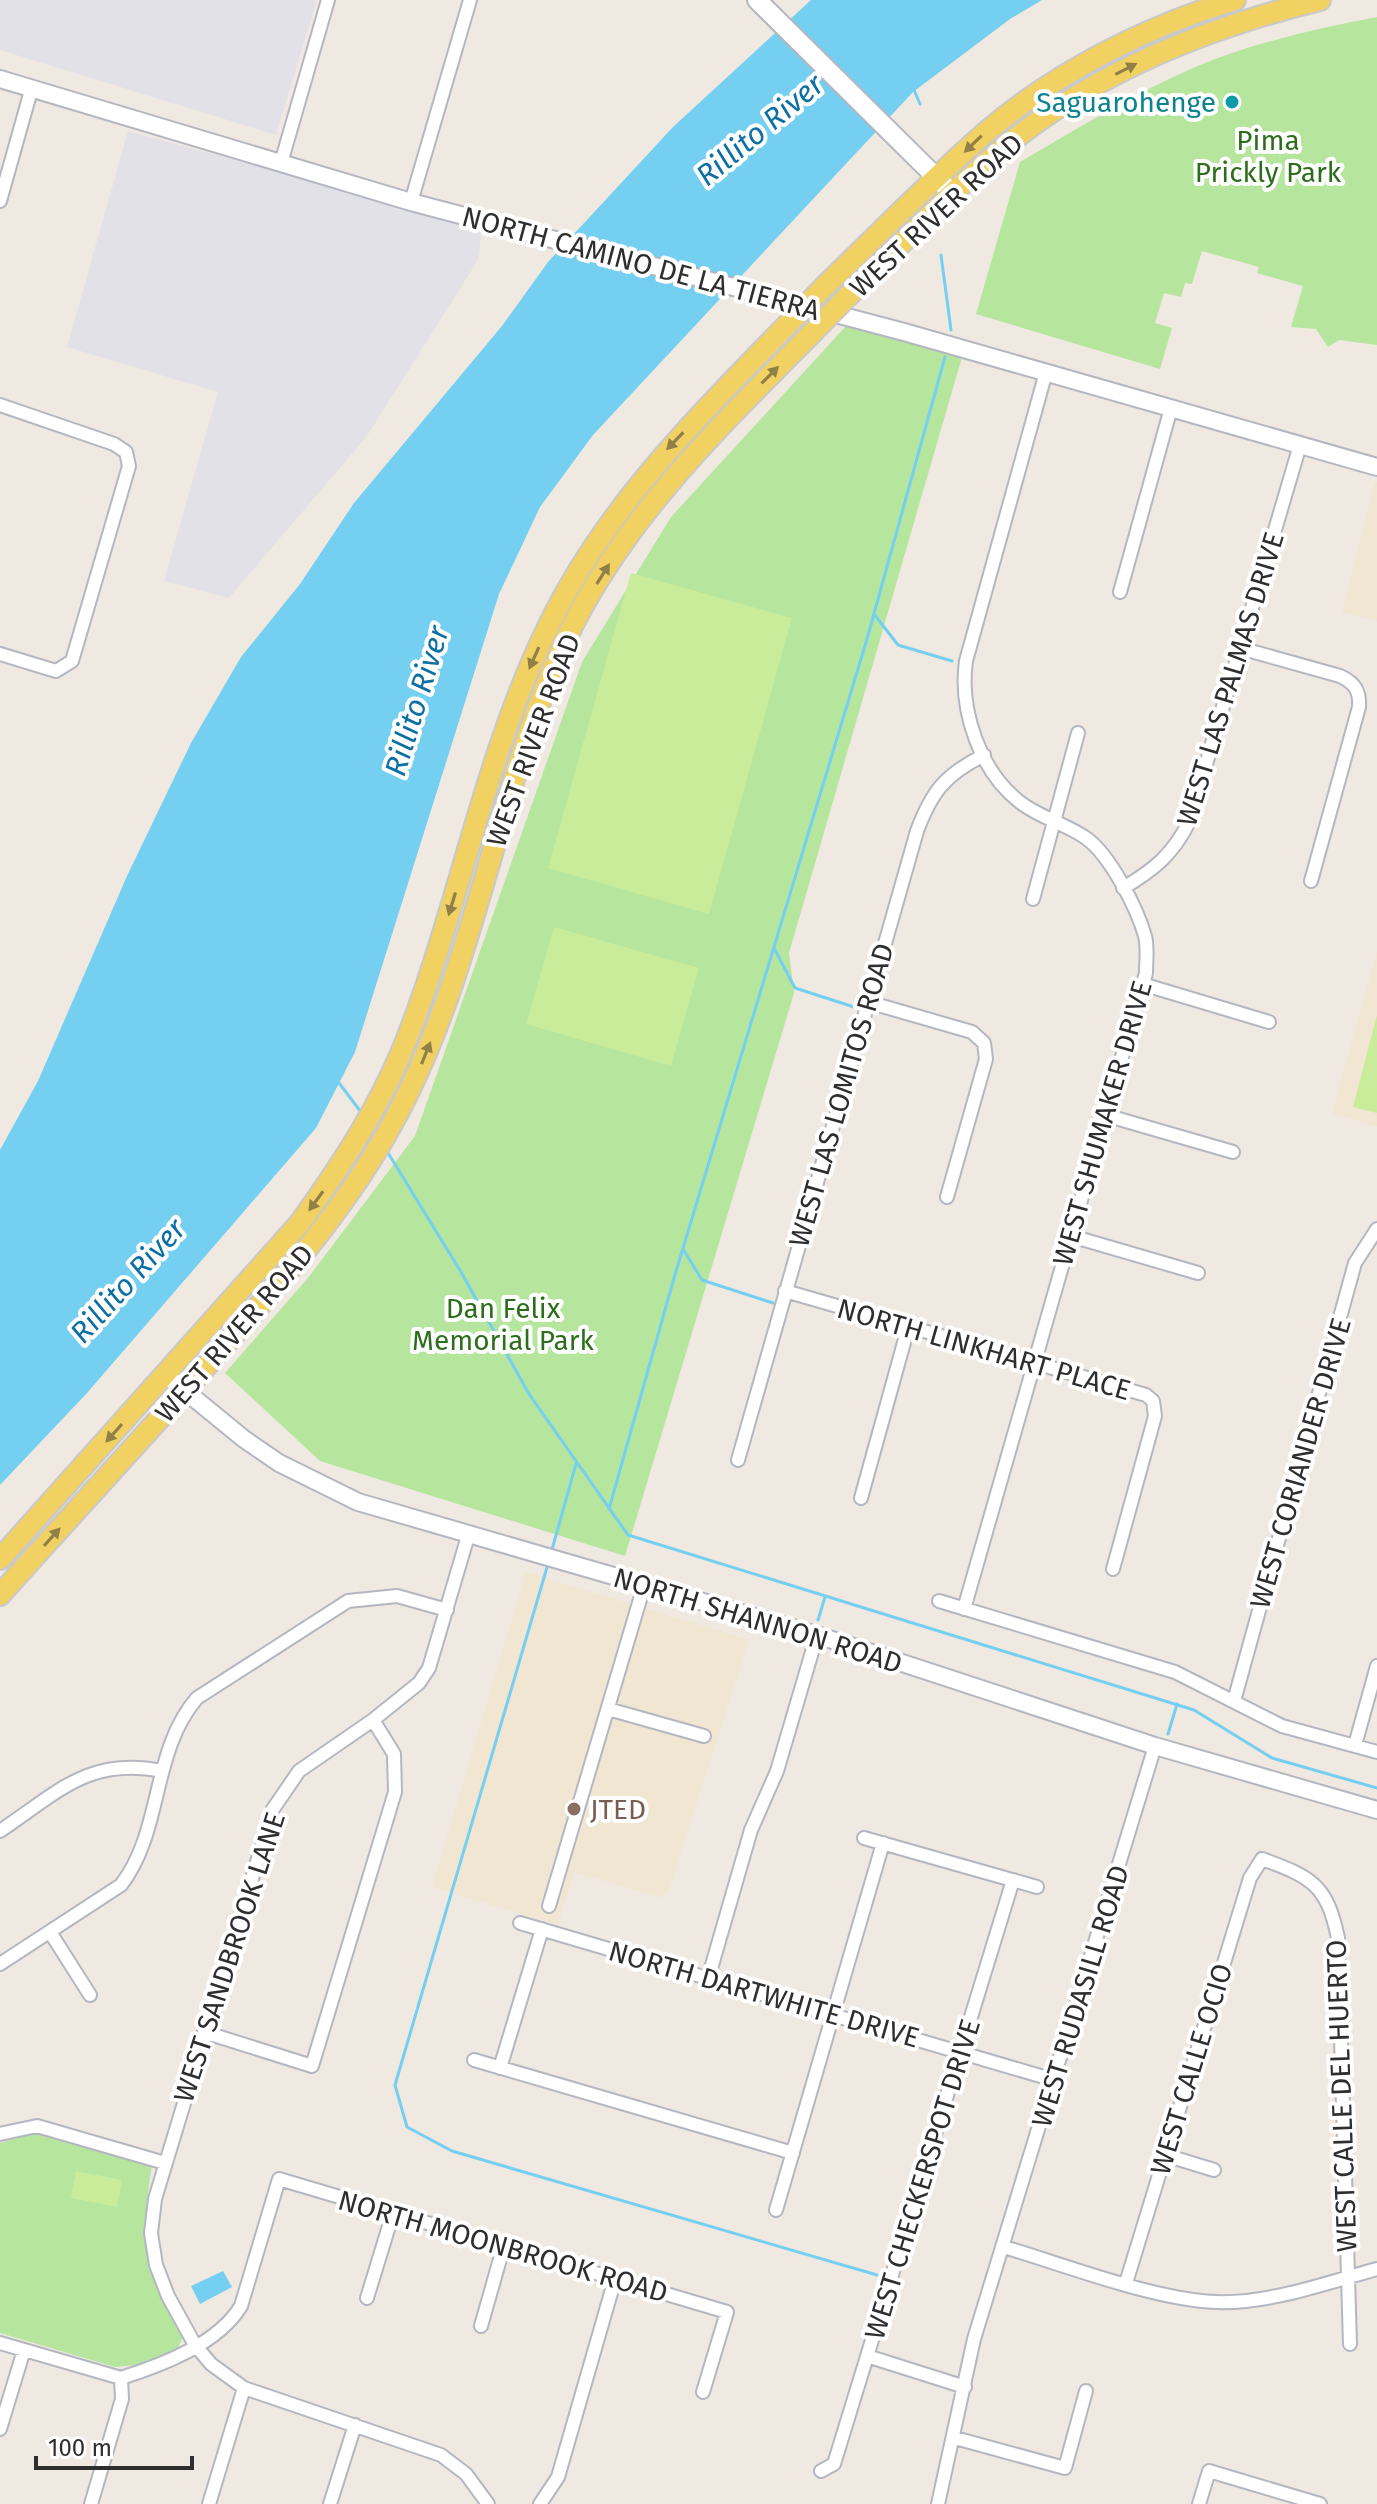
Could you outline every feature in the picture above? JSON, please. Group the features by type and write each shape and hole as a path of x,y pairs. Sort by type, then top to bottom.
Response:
{"main road":[{"name":"WEST RIVER ROAD","path":"0,1559 167,1376 300,1223 359,1136 404,1047 512,712 561,601 599,537 666,450 825,286 985,133 1052,86 1139,37 1235,0"},
{"name":"WEST RIVER ROAD","path":"0,1595 307,1251 393,1123 430,1044 540,703 581,612 620,547 655,498 685,463 850,294 1000,150 1064,105 1156,54 1221,28 1320,0"},
{"path":"759,2 954,195"},
{"path":"1052,86 1064,105"},
{"path":"561,601 581,612"}],"street":[{"path":"281,163 328,0"},
{"path":"411,202 470,0"},
{"name":"NORTH CAMINO DE LA TIERRA","path":"0,79 411,202 1046,372 1377,467"},
{"path":"0,201 32,87"},
{"name":"WEST SHUMAKER DRIVE","path":"964,1609 1142,984 1146,938 1123,888 1104,858 1086,838 1020,802 984,755 968,719 962,688 966,661 1046,372"},
{"path":"0,405 114,444 132,455 68,672 0,654"},
{"path":"1120,592 1171,408"},
{"name":"WEST LAS PALMAS DRIVE","path":"1123,888 1155,868 1176,849 1189,822 1300,445"},
{"path":"1240,648 1340,676 1361,686 1359,707 1311,881"},
{"path":"1033,899 1078,733"},
{"name":"WEST LAS LOMITOS ROAD","path":"738,1460 928,800 946,778 984,755"},
{"path":"1142,984 1269,1022"},
{"path":"868,1002 986,1038 986,1059 947,1197"},
{"path":"1105,1115 1233,1152"},
{"name":"WEST CORIANDER DRIVE","path":"1234,1701 1355,1263 1377,1229"},
{"path":"1071,1236 1198,1273"},
{"name":"NORTH LINKHART PLACE","path":"785,1291 1138,1392 1158,1401 1113,1569"},
{"path":"861,1498 908,1328"},
{"name":"NORTH SHANNON ROAD","path":"167,1376 279,1463 358,1502 817,1635 1155,1746 1377,1810"},
{"name":"WEST SANDBROOK LANE","path":"468,1536 429,1668 419,1683 373,1720 299,1771 273,1809 165,2163 153,2208 151,2233 154,2254 168,2296 195,2345 211,2364 244,2388 441,2455 466,2474 488,2504"},
{"path":"549,1906 644,1586"},
{"path":"0,1964 121,1885 129,1875 182,1716 197,1698 348,1601 373,1596 397,1596 447,1610"},
{"path":"939,1601 1175,1672 1282,1726 1377,1752"},
{"path":"708,1979 751,1830 777,1771 817,1635"},
{"path":"1355,1745 1377,1666"},
{"path":"608,1709 704,1736"},
{"path":"204,2032 312,2066 395,1792 394,1754 373,1720"},
{"name":"WEST RUDASILL ROAD","path":"938,2504 955,2438 974,2339 1155,1746"},
{"path":"0,1831 79,1778 123,1765 162,1771"},
{"path":"864,1838 1037,1887"},
{"path":"776,2210 883,1843"},
{"name":"WEST CALLE OCIO","path":"1126,2283 1250,1878 1262,1859"},
{"name":"WEST CALLE DEL HUERTO","path":"1262,1859 1295,1871 1314,1884 1331,1906 1338,1938 1350,2344"},
{"name":"WEST CHECKERSPOT DRIVE","path":"821,2471 834,2464 1013,1880"},
{"name":"NORTH DARTWHITE DRIVE","path":"520,1923 1054,2080"},
{"path":"500,2068 542,1929"},
{"path":"50,1932 90,1995"},
{"path":"474,2060 793,2153"},
{"path":"0,2134 37,2126 165,2163"},
{"path":"1165,2155 1214,2170"},
{"name":"NORTH MOONBROOK ROAD","path":"195,2345 231,2323 241,2306 279,2179 727,2312 703,2392"},
{"path":"367,2298 393,2213"},
{"path":"481,2326 504,2245"},
{"path":"1004,2247 1185,2299 1218,2302 1264,2298 1377,2269"},
{"path":"540,2504 558,2477 615,2279"},
{"path":"0,2343 121,2378 195,2345"},
{"path":"0,2429 24,2350"},
{"path":"867,2356 965,2387"},
{"path":"91,2504 122,2399 121,2378"},
{"path":"209,2504 244,2388"},
{"path":"955,2438 1065,2468 1086,2391"},
{"path":"330,2504 355,2425"},
{"path":"1199,2504 1209,2471 1320,2504"}],"shaded area":[{"path":"0,0 317,0 276,135 0,50"},
{"path":"128,131 482,227 478,260 367,436 229,598 164,581 218,392 67,347"},
{"path":"1377,483 1377,621 1342,612"},
{"path":"1377,951 1377,1127 1332,1113"},
{"name":"JTED","path":"526,1572 749,1640 668,1893 664,1893 663,1898 574,1872 558,1925 432,1887"}],"green space":[{"name":"Pima Prickly Park","path":"1377,17 1377,345 1339,340 1328,347 1316,329 1291,327 1303,286 1257,273 1259,267 1202,251 1192,284 1185,283 1181,297 1164,293 1155,323 1172,328 1160,369 976,314 1020,162 1127,100 1193,68 1284,38"},
{"name":"Dan Felix Memorial Park","path":"846,326 962,357 789,953 794,993 625,1556 320,1461 225,1373 308,1278 415,1136 582,662 671,517"},
{"path":"631,573 792,618 709,914 548,868"},
{"path":"554,927 699,968 671,1066 526,1024"},
{"path":"1377,1015 1377,1113 1353,1107"},
{"path":"36,2133 55,2135 152,2165 146,2213 148,2254 160,2292 183,2336 178,2348 145,2364 115,2367 0,2333 0,2143"},
{"path":"76,2171 122,2180 117,2207 71,2198"}],"water":[{"name":"Rillito River","path":"811,0 1042,0 1010,19 913,92 593,435 540,507 499,594 355,1052 316,1128 87,1393 0,1485 0,1150 38,1081 127,876 191,743 241,657 300,584 354,503 502,326 548,262 673,127"},
{"path":"223,2271 232,2287 200,2304 191,2286"}],"waterway":[{"path":"914,90 920,104"},
{"path":"941,255 951,330"},
{"path":"609,1509 674,1278 867,639 945,357"},
{"path":"874,614 898,645 952,661"},
{"path":"774,948 795,988 854,1007"},
{"path":"339,1083 361,1112"},
{"path":"385,1148 461,1272 529,1394 628,1535 1194,1710 1272,1758 1377,1788"},
{"path":"683,1249 702,1280 773,1303"},
{"path":"551,1553 576,1464"},
{"path":"548,1564 395,2085 407,2127 452,2151 877,2275"},
{"path":"818,1620 825,1597"},
{"path":"1168,1734 1177,1704"}],"place":[{"name":"Saguarohenge","path":"1232,102"},
{"name":"JTED","path":"574,1809"}]}
